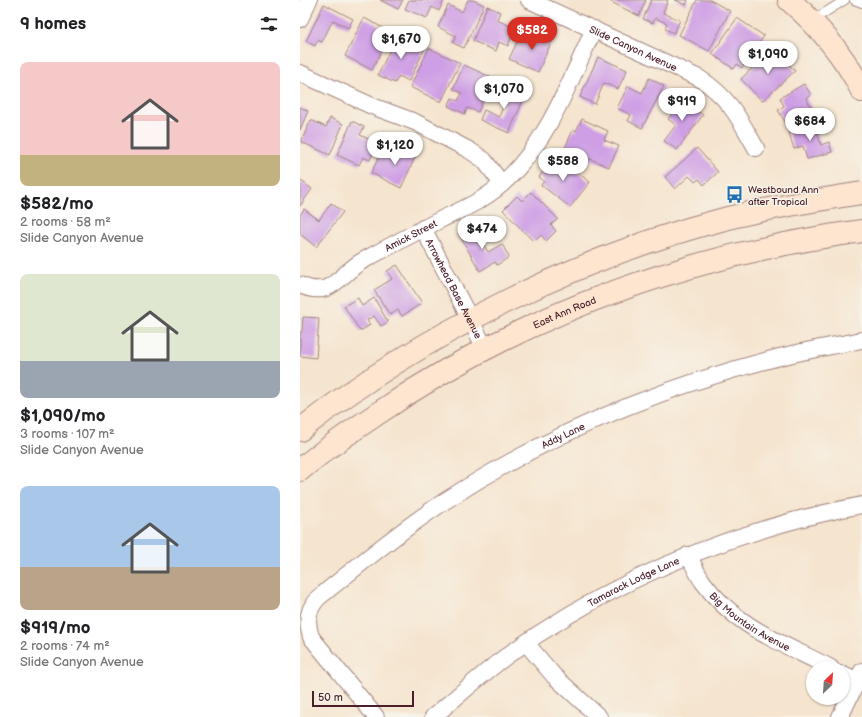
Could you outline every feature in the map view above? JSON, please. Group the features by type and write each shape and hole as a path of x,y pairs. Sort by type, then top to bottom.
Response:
{"main road":[{"path":"789,0 812,21 847,63 862,91"},
{"path":"300,430 397,362 471,321 564,276 611,256 726,219 768,209 862,193"},
{"name":"East Ann Road","path":"300,470 388,406 485,348 545,319 650,279 762,249 862,231"}],"street":[{"path":"300,19 309,0"},
{"name":"Slide Canyon Avenue","path":"529,0 700,78 716,88 736,112 756,148"},
{"name":"Amick Street","path":"304,286 328,289 362,261 423,228 467,208 502,184 528,157 542,135 555,112 594,29"},
{"path":"300,73 372,106 415,122 457,143 484,160 502,184"},
{"name":"Arrowhead Base Avenue","path":"423,228 485,348"},
{"name":"Addy Lane","path":"376,717 311,638 307,627 308,616 310,607 318,598 393,537 445,501 487,475 598,418 656,395 773,358 862,340"},
{"name":"Tamarack Lodge Lane","path":"433,717 507,656 526,643 586,606 688,554 752,531 862,504"},
{"name":"Big Mountain Avenue","path":"688,554 702,580 714,596 734,615 772,640 816,661"},
{"path":"526,643 554,676 599,717"},
{"path":"840,717 856,678"}],"lane":[{"path":"812,21 845,0"},
{"path":"854,0 862,3"}],"building":[{"path":"380,0 403,0 398,9"},
{"path":"409,0 444,0 439,11 432,7 427,18 405,9"},
{"path":"468,0 473,0 484,5 464,48 453,43 456,36 438,27 448,5 462,12"},
{"path":"612,0 646,0 639,16 611,2"},
{"path":"651,0 668,0 663,13 680,20 674,33 665,29 667,23 655,18 653,23 643,19"},
{"path":"675,0 688,0 686,5"},
{"path":"697,0 710,0 730,11 709,51 679,35"},
{"path":"324,4 353,19 348,28 333,20 322,42 318,40 315,46 306,41"},
{"path":"487,6 500,12 497,20 515,28 508,46 499,42 496,51 473,41"},
{"path":"364,18 391,32 372,70 345,56"},
{"path":"737,18 764,36 742,68 737,64 734,69 712,54"},
{"path":"539,30 554,36 538,72 509,59 519,38 533,44"},
{"path":"397,35 425,48 409,81 399,76 395,83 378,75"},
{"path":"429,48 460,63 441,102 410,87"},
{"path":"773,48 795,71 762,101 741,79"},
{"path":"598,57 627,70 618,89 604,83 595,104 580,97"},
{"path":"464,65 493,78 478,112 467,108 465,114 448,106 452,98 458,101 462,93 453,89"},
{"path":"649,78 664,86 642,128 628,121 631,115 617,108 628,86 642,93"},
{"path":"804,84 811,95 806,98 814,112 788,127 778,110 784,106 780,98"},
{"path":"495,85 524,98 509,133 480,120 484,110 499,117 505,102 491,96"},
{"path":"677,96 703,115 677,150 664,141 676,125 668,119 672,114 667,110"},
{"path":"300,107 308,111 300,130"},
{"path":"330,118 343,124 330,155 301,142 311,120 326,127"},
{"path":"582,119 608,131 604,140 619,146 609,167 565,148 573,130 576,131"},
{"path":"352,121 364,127 360,135 377,143 370,160 363,157 359,165 337,155"},
{"path":"815,125 821,145 829,142 832,152 807,159 803,146 794,149 789,133"},
{"path":"403,143 418,151 401,188 371,173 382,151 396,158"},
{"path":"697,148 718,172 704,185 699,179 695,182 689,176 675,189 665,177"},
{"path":"555,156 590,182 570,207 541,185 544,181 539,177"},
{"path":"300,180 312,189 300,206"},
{"path":"531,192 558,219 551,225 556,231 546,241 541,235 534,242 503,210 517,196 522,201"},
{"path":"331,203 343,212 316,247 300,234 300,215 304,209 319,220"},
{"path":"472,225 488,252 502,244 509,257 497,265 495,262 480,271 458,233"},
{"path":"397,265 422,303 402,316 398,310 390,315 374,290 392,279 387,271"},
{"path":"358,298 362,306 374,298 388,322 381,326 374,316 367,320 370,325 360,331 344,306"},
{"path":"303,317 319,318 316,358 300,356 300,332 302,332"}],"place":[{"name":"Westbound Ann after Tropical","path":"735,195"}]}
